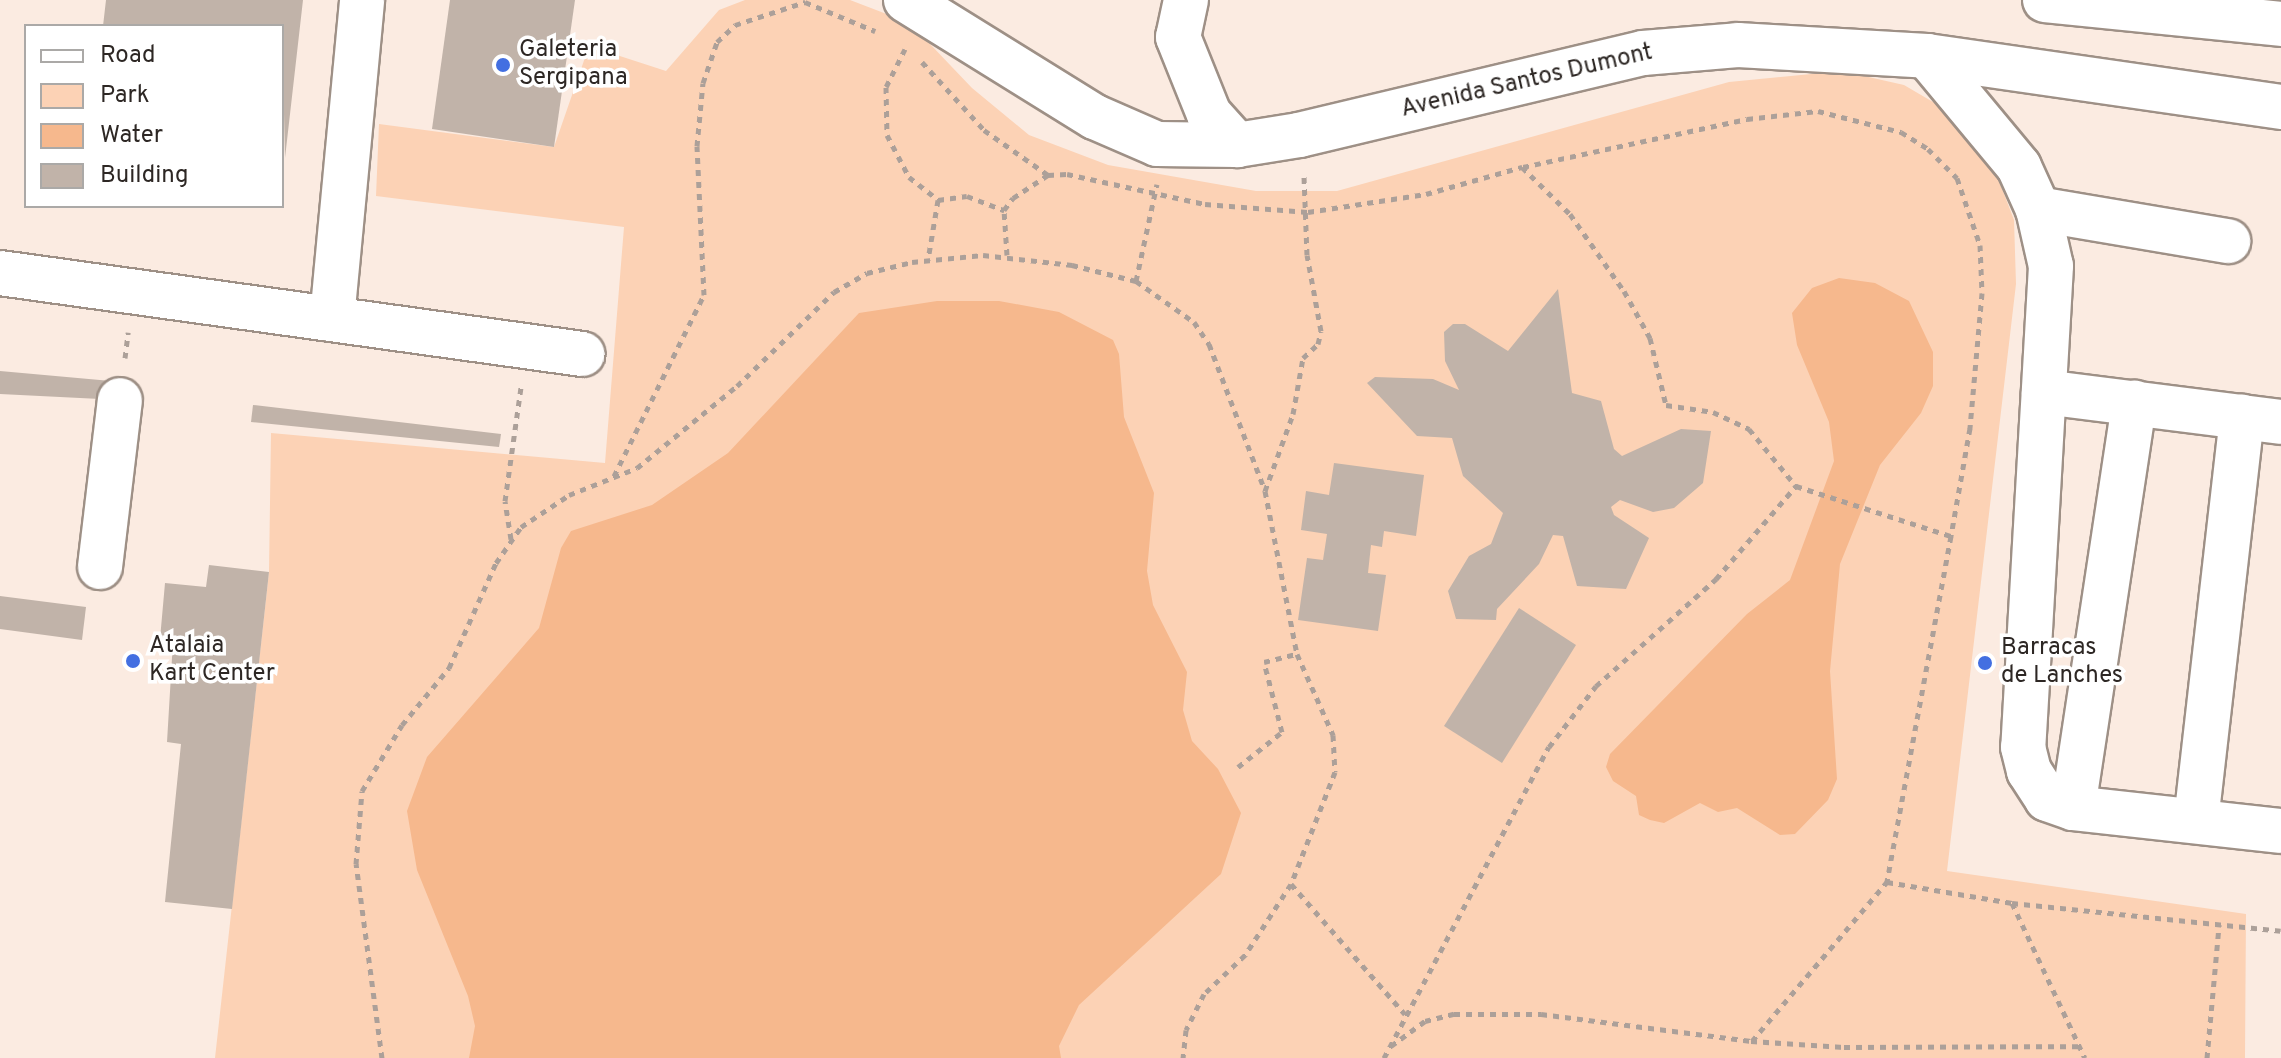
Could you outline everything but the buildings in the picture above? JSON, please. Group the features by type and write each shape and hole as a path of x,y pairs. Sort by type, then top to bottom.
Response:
{"main road":[{"path":"332,319 362,0"},
{"path":"1186,0 1178,37 1209,114 1237,145"},
{"path":"2045,0 2281,24"},
{"name":"Avenida Santos Dumont","path":"895,17 1095,117 1157,144 1237,145 1299,135 1643,53 1738,45 1927,56 2281,107"},
{"path":"1927,56 2019,167 2038,209 2051,266 2023,747 2029,771 2047,799 2073,808 2281,831"},
{"path":"2038,209 2228,241"},
{"path":"0,273 582,354"},
{"path":"2044,392 2262,419 2196,821"},
{"path":"100,567 120,400"},
{"path":"2073,808 2134,403"}],"path":[{"path":"614,477 704,295 697,146 703,83 717,42 735,25 805,2 895,17"},
{"path":"894,41 920,58 984,130 1048,175"},
{"path":"903,48 883,101 887,135 909,177 938,200 967,196 1004,210"},
{"path":"1007,255 1004,210 1013,198 1048,175 1067,174 1157,197 1308,212 1426,194 1522,167 1747,119 1818,111 1901,132 1928,149 1957,178 1980,245 1982,293 1970,428 1887,882 1751,1041"},
{"path":"1265,491 1293,414 1303,358 1318,344 1321,331 1307,255 1308,212 1299,135"},
{"path":"1136,281 1157,197 1157,144"},
{"path":"1522,167 1570,214 1624,291 1650,338 1666,405 1713,412 1749,429 1796,486 1951,536"},
{"path":"928,260 938,200"},
{"path":"382,1058 357,879 358,808 374,766 461,648 511,541 539,512 637,468 703,416 834,292 867,273 928,260 1007,255 1136,281 1184,313 1209,344 1265,491 1297,654 1327,716 1337,755 1291,884 1245,955 1204,994 1186,1030 1183,1058"},
{"path":"120,400 133,292"},
{"path":"511,541 505,501 526,346"},
{"path":"1384,1058 1531,776 1577,709 1716,579 1796,486"},
{"path":"1238,767 1282,732 1264,662 1297,654"},
{"path":"1887,882 2012,903 2281,931"},
{"path":"1291,884 1405,1014"},
{"path":"2012,903 2085,1058"},
{"path":"2207,1058 2219,925"},
{"path":"1390,1046 1425,1021 1454,1014 1541,1014 1751,1041 1844,1047 2079,1046"}],"green space":[{"path":"745,0 850,0 910,23 972,88 1029,135 1108,165 1256,191 1337,191 1729,82 1842,71 1904,85 1950,112 1995,170 2014,220 2016,284 1947,871 2246,914 2245,1058 215,1058 269,572 271,433 605,463 624,227 376,196 379,124 554,147 589,46 666,71 719,10"}],"water":[{"path":"1839,278 1875,283 1909,301 1933,352 1933,386 1921,413 1880,465 1840,564 1830,671 1837,779 1828,800 1795,834 1780,835 1737,808 1718,812 1700,803 1664,823 1650,820 1639,815 1636,796 1613,781 1606,767 1610,754 1747,614 1790,580 1834,461 1829,422 1797,345 1792,313 1812,288"},
{"path":"937,301 999,301 1059,312 1113,340 1119,354 1124,417 1154,493 1147,571 1153,605 1187,672 1183,710 1192,741 1218,769 1241,813 1221,874 1079,1005 1059,1046 1061,1058 469,1058 475,1026 468,996 417,870 407,811 427,757 539,628 561,548 571,531 652,505 728,453 859,313"}],"place":[{"name":"Galeteria Sergipana","path":"503,65"},
{"name":"Atalaia Kart Center","path":"133,661"},
{"name":"Barracas de Lanches","path":"1985,663"}]}
